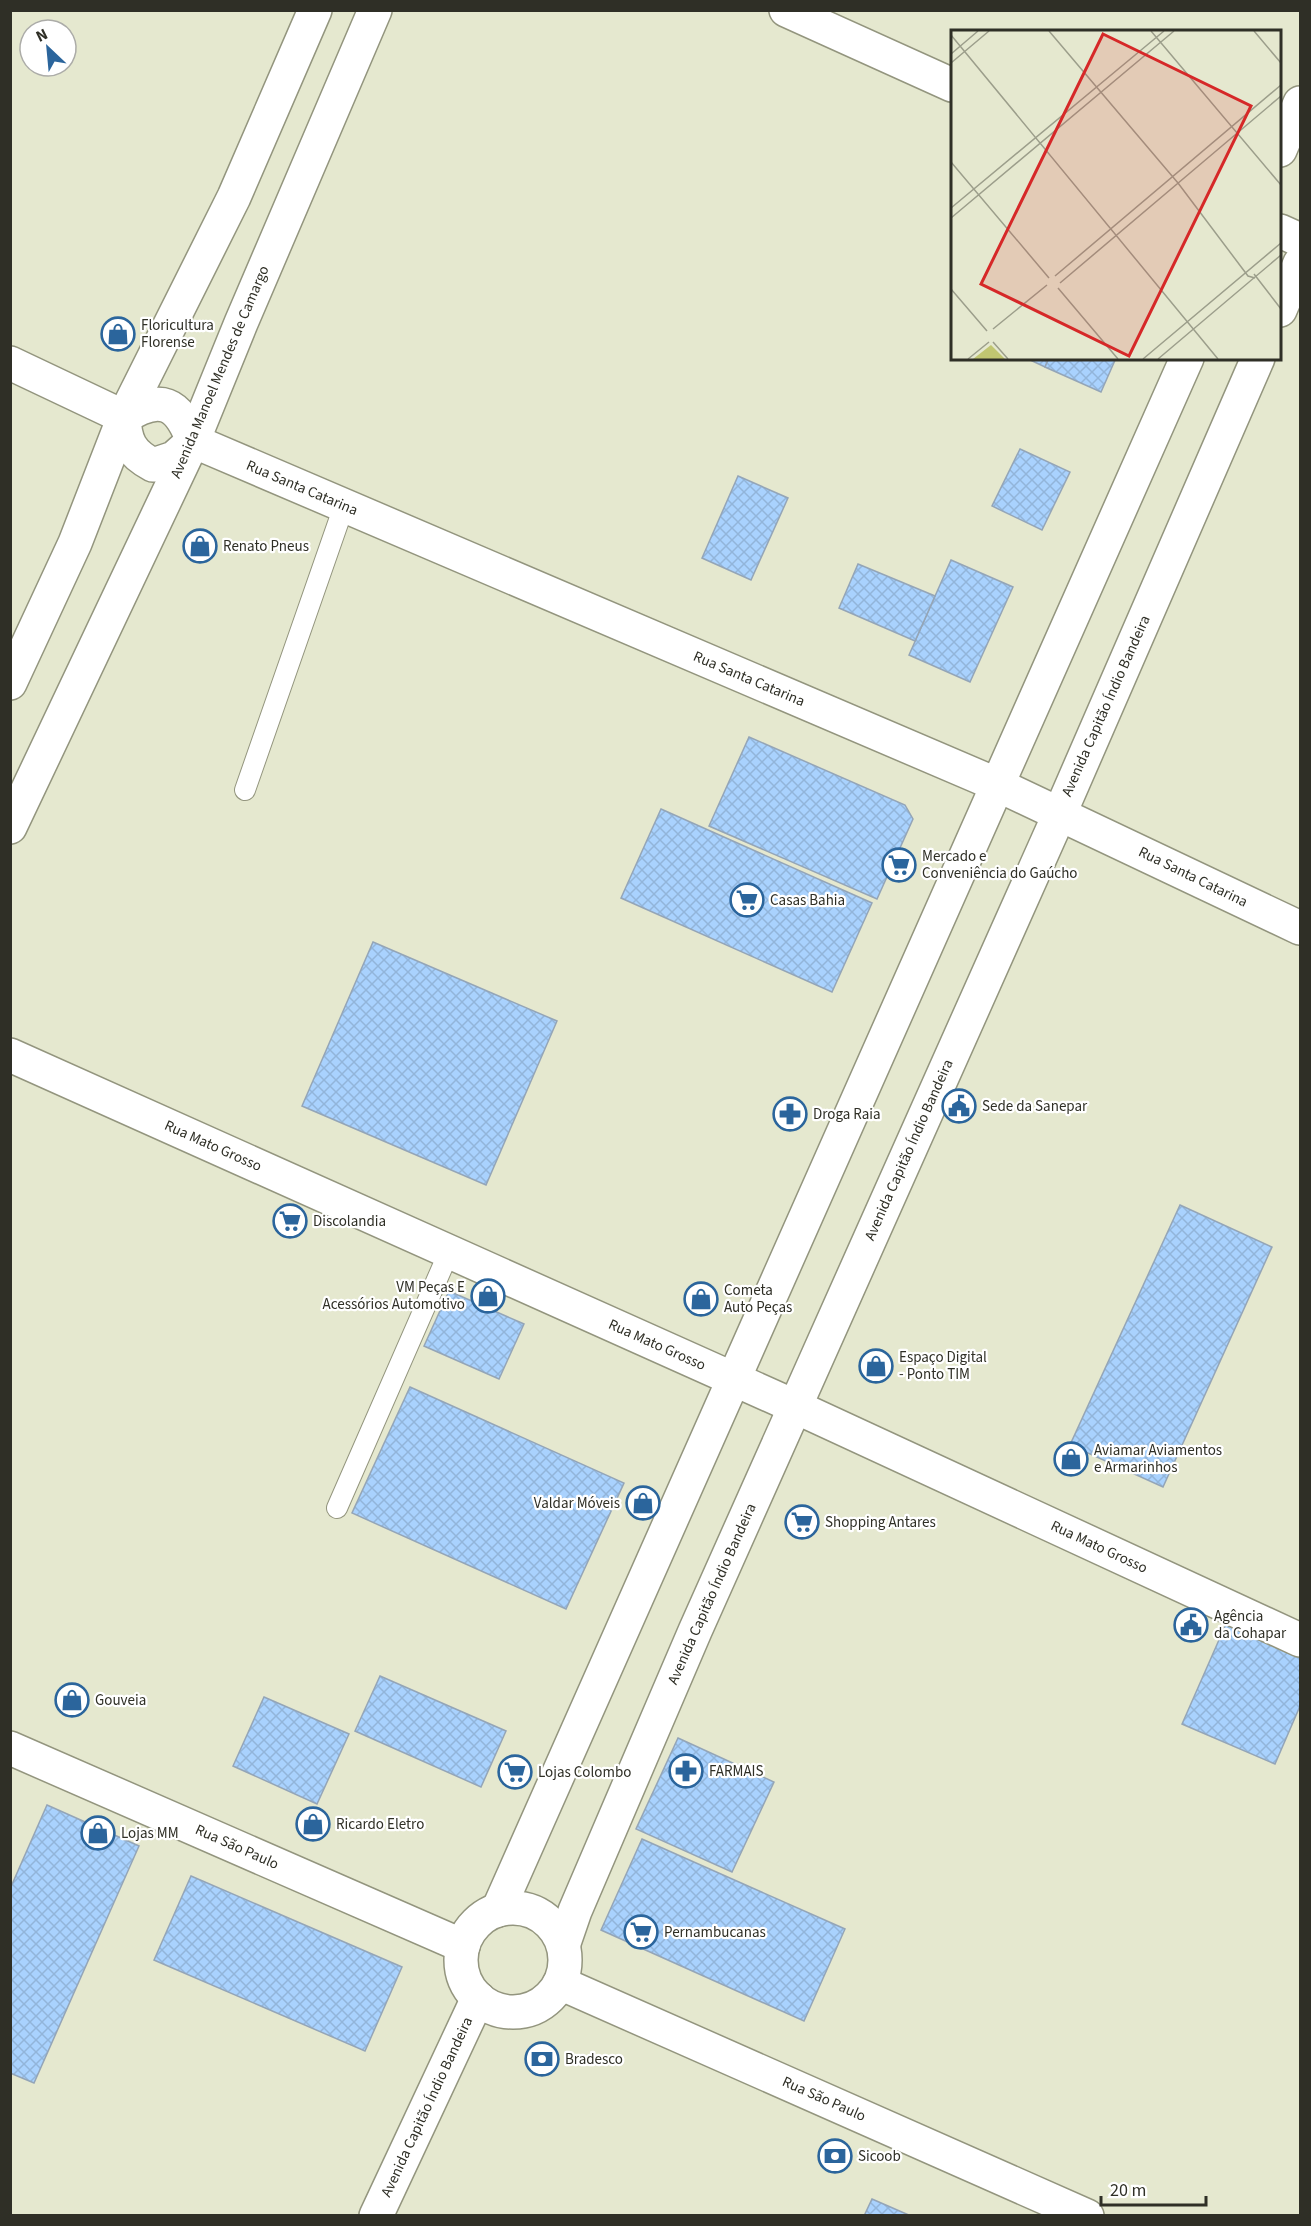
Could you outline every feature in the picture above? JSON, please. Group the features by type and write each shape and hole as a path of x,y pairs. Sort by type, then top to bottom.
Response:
{"street":[{"path":"10,683 75,543 124,417 234,197 315,10"},
{"name":"Avenida Manoel Mendes de Camargo","path":"10,828 193,441 245,313 375,10"},
{"path":"786,10 951,85"},
{"path":"1281,148 1300,103"},
{"path":"1281,231 1300,240"},
{"path":"1281,308 1300,263"},
{"path":"498,1910 1186,360"},
{"name":"Avenida Capitão Índio Bandeira","path":"564,1943 580,1900 695,1630 1060,813 1257,360"},
{"path":"10,363 124,417"},
{"path":"153,403 172,407 185,421 193,441 174,458 153,465 141,459 131,447 125,435 124,417 140,407 153,403"},
{"name":"Rua Santa Catarina","path":"193,441 998,785 1300,928"},
{"name":"Rua Mato Grosso","path":"10,1055 735,1379 1300,1640"},
{"name":"Rua São Paulo","path":"10,1748 463,1946"},
{"path":"514,1907 530,1910 545,1917 556,1929 564,1943 566,1964 560,1983 549,1999 532,2009 513,2012 494,2009 478,1998 466,1983 461,1965 463,1946 470,1930 482,1917 498,1910 514,1907"},
{"name":"Rua São Paulo","path":"560,1983 1087,2216"},
{"name":"Avenida Capitão Índio Bandeira","path":"376,2216 478,1998"}],"lane":[{"path":"245,789 344,506"},
{"path":"337,1508 449,1252"}],"building":[{"path":"1030,360 1048,360 1045,367"},
{"path":"1048,360 1115,360 1101,392 1045,367"},
{"path":"1020,449 1070,472 1042,530 992,506"},
{"path":"738,476 788,498 751,580 702,558"},
{"path":"951,560 1013,587 970,682 909,655"},
{"path":"858,564 935,596 915,641 839,608"},
{"path":"749,737 905,805 913,819 877,899 709,826"},
{"name":"Casas Bahia","path":"661,809 872,903 832,992 621,898"},
{"path":"373,942 557,1021 486,1185 302,1106"},
{"path":"1180,1205 1272,1247 1163,1487 1070,1445"},
{"path":"449,1291 524,1324 499,1379 424,1346"},
{"path":"410,1387 624,1483 566,1609 352,1513"},
{"path":"1226,1624 1300,1656 1300,1706 1275,1764 1182,1724"},
{"path":"380,1676 506,1731 481,1787 355,1731"},
{"path":"264,1697 349,1734 317,1804 233,1766"},
{"path":"678,1738 774,1782 732,1872 636,1829"},
{"path":"47,1805 139,1846 34,2083 10,2073 10,1889"},
{"path":"642,1839 845,1929 804,2021 601,1930"},
{"path":"191,1876 402,1967 365,2051 154,1960"},
{"path":"872,2199 911,2216 864,2216"}],"place":[{"name":"Floricultura Florense","path":"118,334"},
{"name":"Renato Pneus","path":"200,546"},
{"name":"Mercado e Conveniência do Gaúcho","path":"899,865"},
{"name":"Casas Bahia","path":"747,900"},
{"name":"Sede da Sanepar","path":"959,1106"},
{"name":"Droga Raia","path":"790,1114"},
{"name":"Discolandia","path":"290,1221"},
{"name":"VM Peças E Acessórios Automotivo","path":"488,1296"},
{"name":"Cometa Auto Peças","path":"701,1299"},
{"name":"Espaço Digital - Ponto TIM","path":"876,1366"},
{"name":"Aviamar Aviamentos e Armarinhos","path":"1071,1459"},
{"name":"Valdar Móveis","path":"643,1503"},
{"name":"Shopping Antares","path":"802,1522"},
{"name":"Agência da Cohapar","path":"1191,1625"},
{"name":"Gouveia","path":"72,1700"},
{"name":"FARMAIS","path":"686,1771"},
{"name":"Lojas Colombo","path":"515,1772"},
{"name":"Ricardo Eletro","path":"313,1824"},
{"name":"Lojas MM","path":"98,1833"},
{"name":"Pernambucanas","path":"641,1932"},
{"name":"Bradesco","path":"542,2059"},
{"name":"Sicoob","path":"835,2156"}]}
